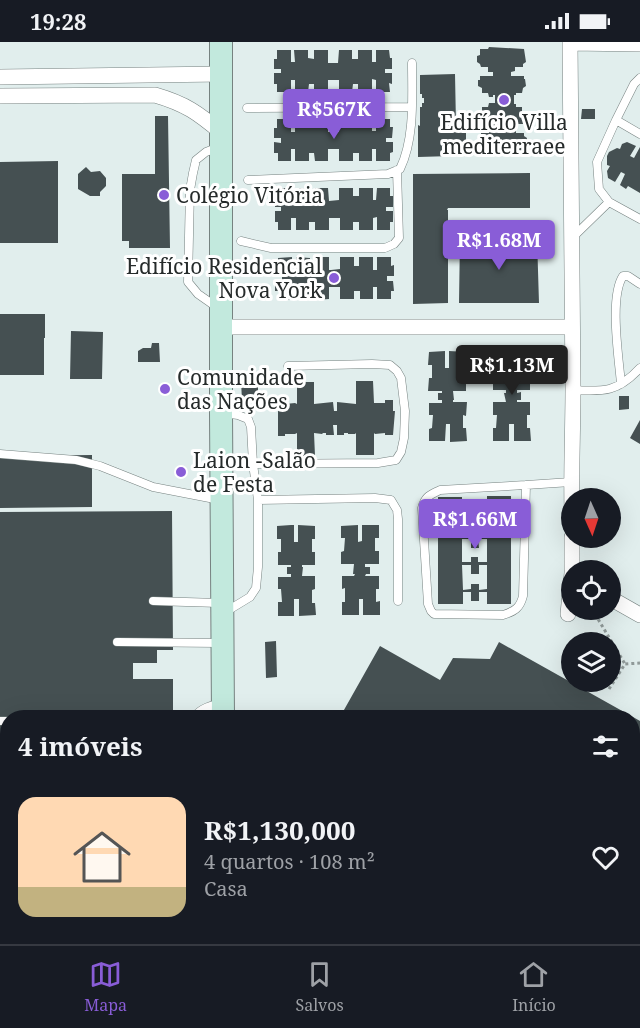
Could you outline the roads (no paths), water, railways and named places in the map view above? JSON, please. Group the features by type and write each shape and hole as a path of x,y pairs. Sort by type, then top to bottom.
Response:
{"street":[{"path":"221,42 223,710"},
{"path":"571,488 573,390 570,43 640,44"},
{"path":"0,77 222,75"},
{"path":"0,96 156,95 194,110 222,139"},
{"path":"222,319 572,327"},
{"path":"621,604 640,615"}],"lane":[{"path":"248,180 388,174 400,169 409,143 412,63"},
{"path":"640,78 634,84 597,162 598,189 609,202 640,219"},
{"path":"247,108 411,107"},
{"path":"616,120 640,134"},
{"path":"222,139 196,160 190,190 188,282 222,319"},
{"path":"241,241 271,248 385,248 394,244 399,237 397,170"},
{"path":"571,239 609,202"},
{"path":"621,384 617,329 618,283 623,276 628,276 640,284"},
{"path":"254,464 378,463 396,460 401,452 405,411 401,378 390,365 288,366"},
{"path":"573,390 600,392 610,390 640,368"},
{"path":"153,601 223,608 250,597 256,588 258,500 251,427 248,419 221,413"},
{"path":"0,454 76,460 100,466 153,487 222,501"},
{"path":"526,485 523,596 519,608 503,615 435,614 428,604 422,508 424,500 430,494 440,490 571,482"},
{"path":"258,500 375,498 391,500 397,510 398,519 398,601"},
{"path":"117,642 223,643"},
{"path":"204,710 215,704 223,710"}],"place":[{"name":"Edifício Villa mediterraee","path":"504,100"},
{"name":"Colégio Vitória","path":"164,195"},
{"name":"Edifício Residencial Nova York","path":"334,278"},
{"name":"Comunidade das Nações","path":"165,389"},
{"name":"Laion -Salão de Festa","path":"181,472"}]}
